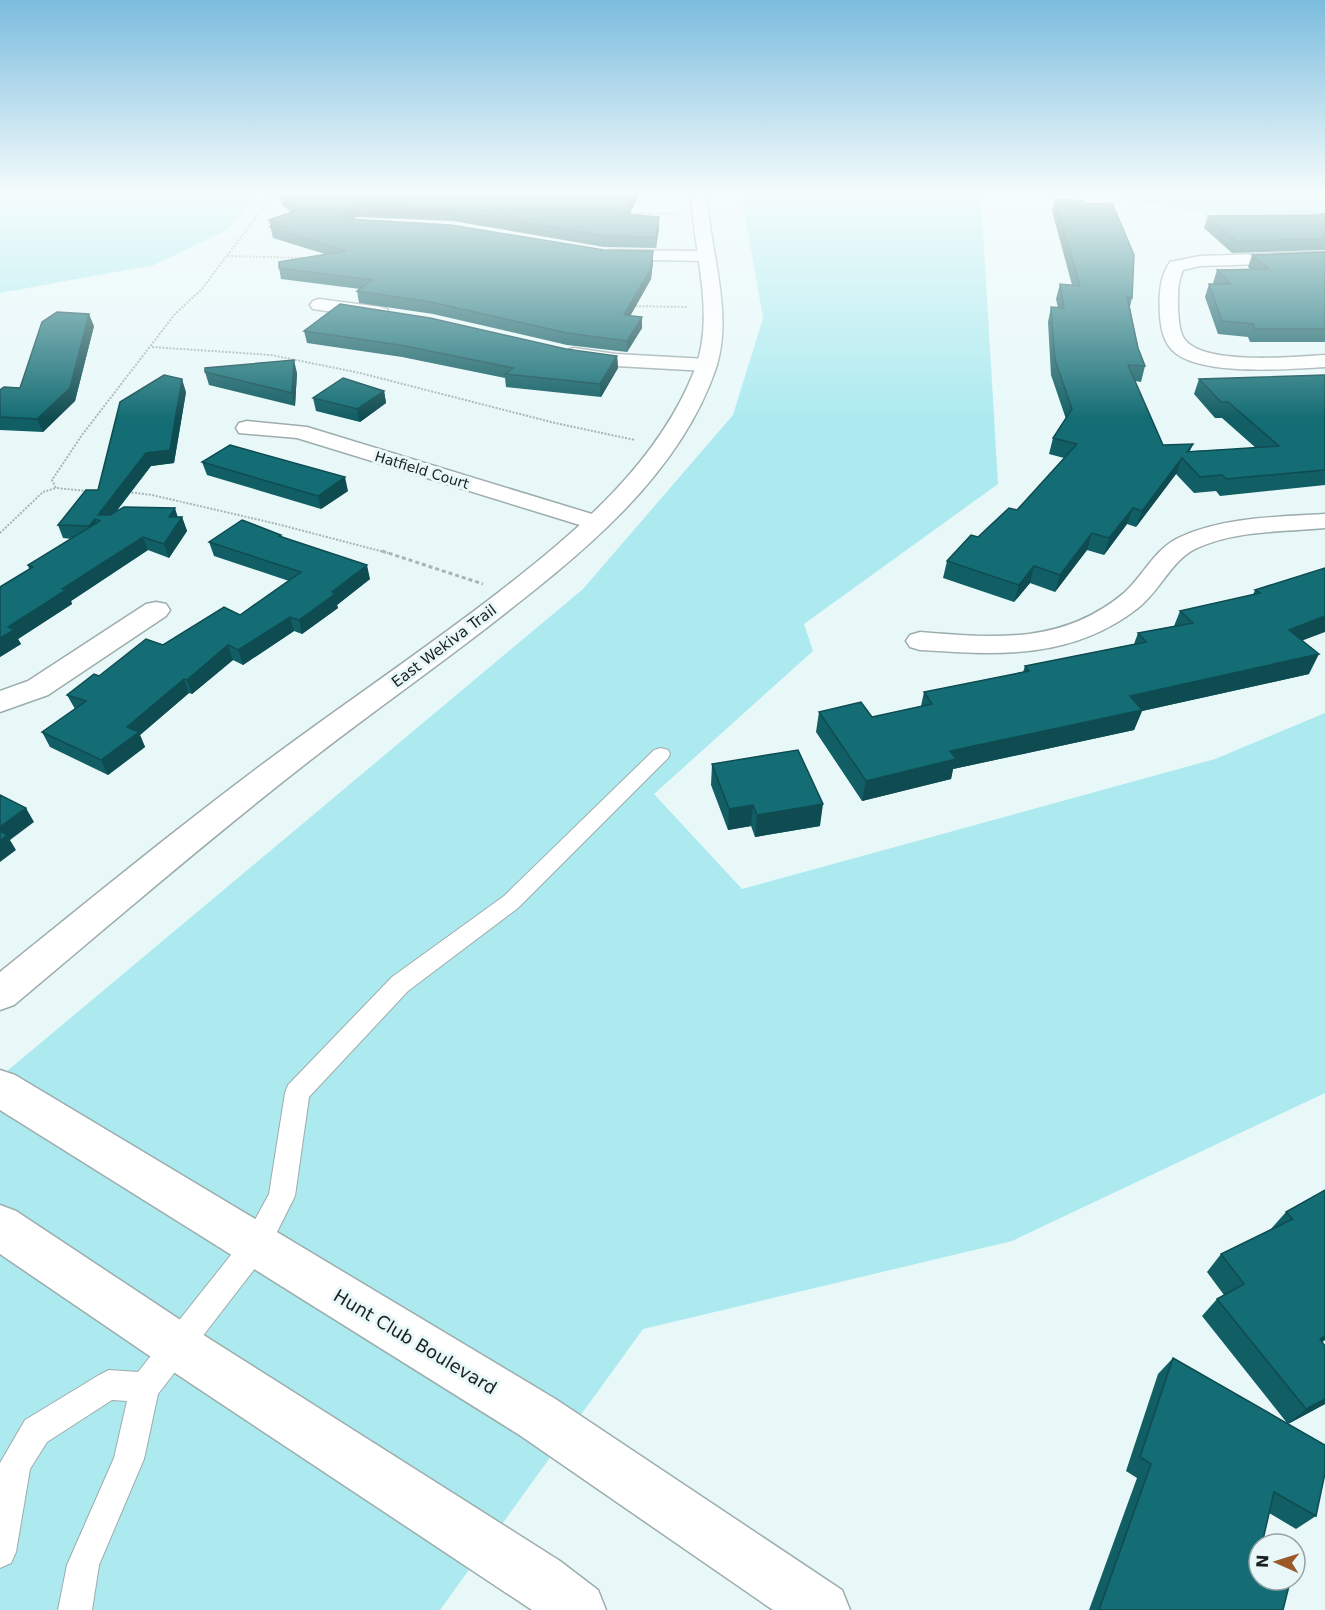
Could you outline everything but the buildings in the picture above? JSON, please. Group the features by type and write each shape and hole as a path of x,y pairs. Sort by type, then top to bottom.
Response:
{"street":[{"name":"East Wekiva Trail","path":"0,993 287,762 452,643 558,557 639,481 665,447 707,366 712,329 712,308 706,268"},
{"path":"1175,268 1170,276 1170,324 1173,337 1182,348 1196,355 1228,362 1258,364 1325,362"},
{"path":"319,305 400,317"},
{"path":"556,351 616,360 707,366"},
{"name":"Hatfield Court","path":"247,428 299,432 596,523"},
{"path":"920,641 1021,645 1070,633 1113,615 1132,600 1162,563 1186,545 1224,532 1325,521"},
{"path":"0,702 38,688 156,610"},
{"name":"Hunt Club Boulevard","path":"0,1088 539,1418 822,1610"},
{"path":"0,1227 177,1346 540,1581 578,1610"}],"lane":[{"path":"75,1610 83,1565 129,1459 145,1387 256,1245 282,1196 297,1093 400,984 511,902 662,754"},
{"path":"0,1552 15,1464 36,1431 109,1385 145,1387"}],"path":[{"path":"630,305 712,308"},
{"path":"151,347 270,355 360,373 555,423 665,447"},
{"path":"0,533 43,492 56,488"}],"shaded area":[{"path":"0,268 137,268 0,293"},
{"path":"754,268 985,268 998,484 804,624 813,651 654,794 742,889 1215,759 1325,713 1325,1093 1012,1241 643,1329 440,1610 0,1610 0,1077 583,589 733,415 763,318"}]}
